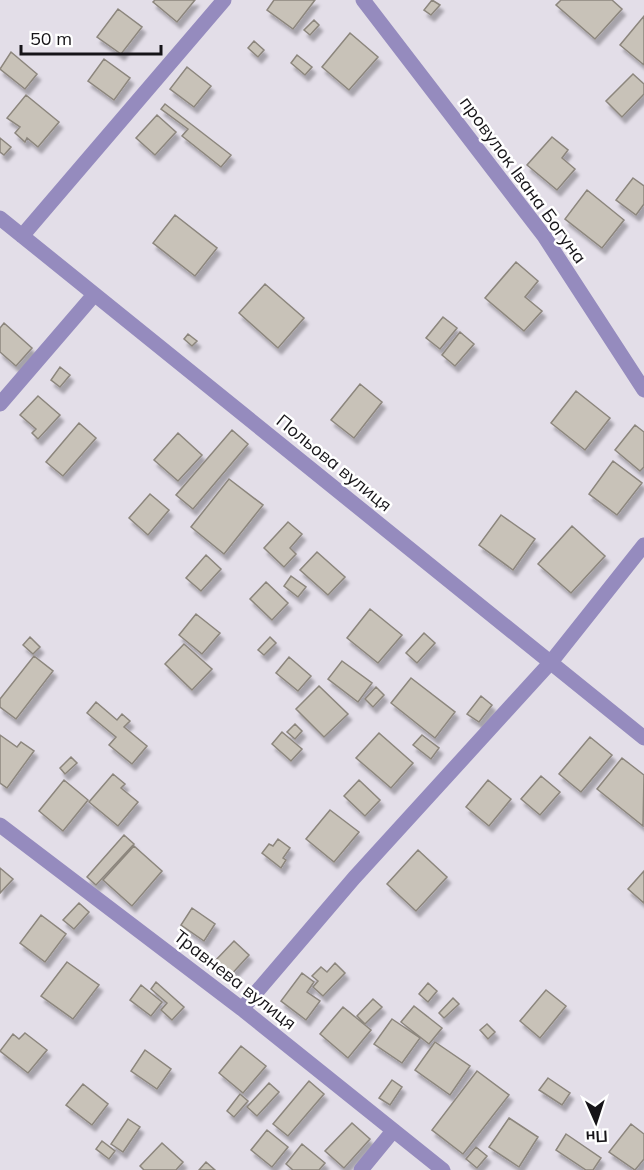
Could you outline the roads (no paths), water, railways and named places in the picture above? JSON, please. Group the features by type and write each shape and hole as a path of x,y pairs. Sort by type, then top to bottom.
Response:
{"street":[{"path":"22,236 224,0"},
{"name":"провулок Івана Богуна","path":"363,0 544,236 644,390"},
{"name":"Польова вулиця","path":"0,218 93,296 644,738"},
{"path":"0,404 93,296"},
{"path":"242,1009 354,878 551,662 644,545"},
{"name":"Травнева вулиця","path":"0,825 242,1009 443,1170"},
{"path":"361,1170 393,1131"}]}
